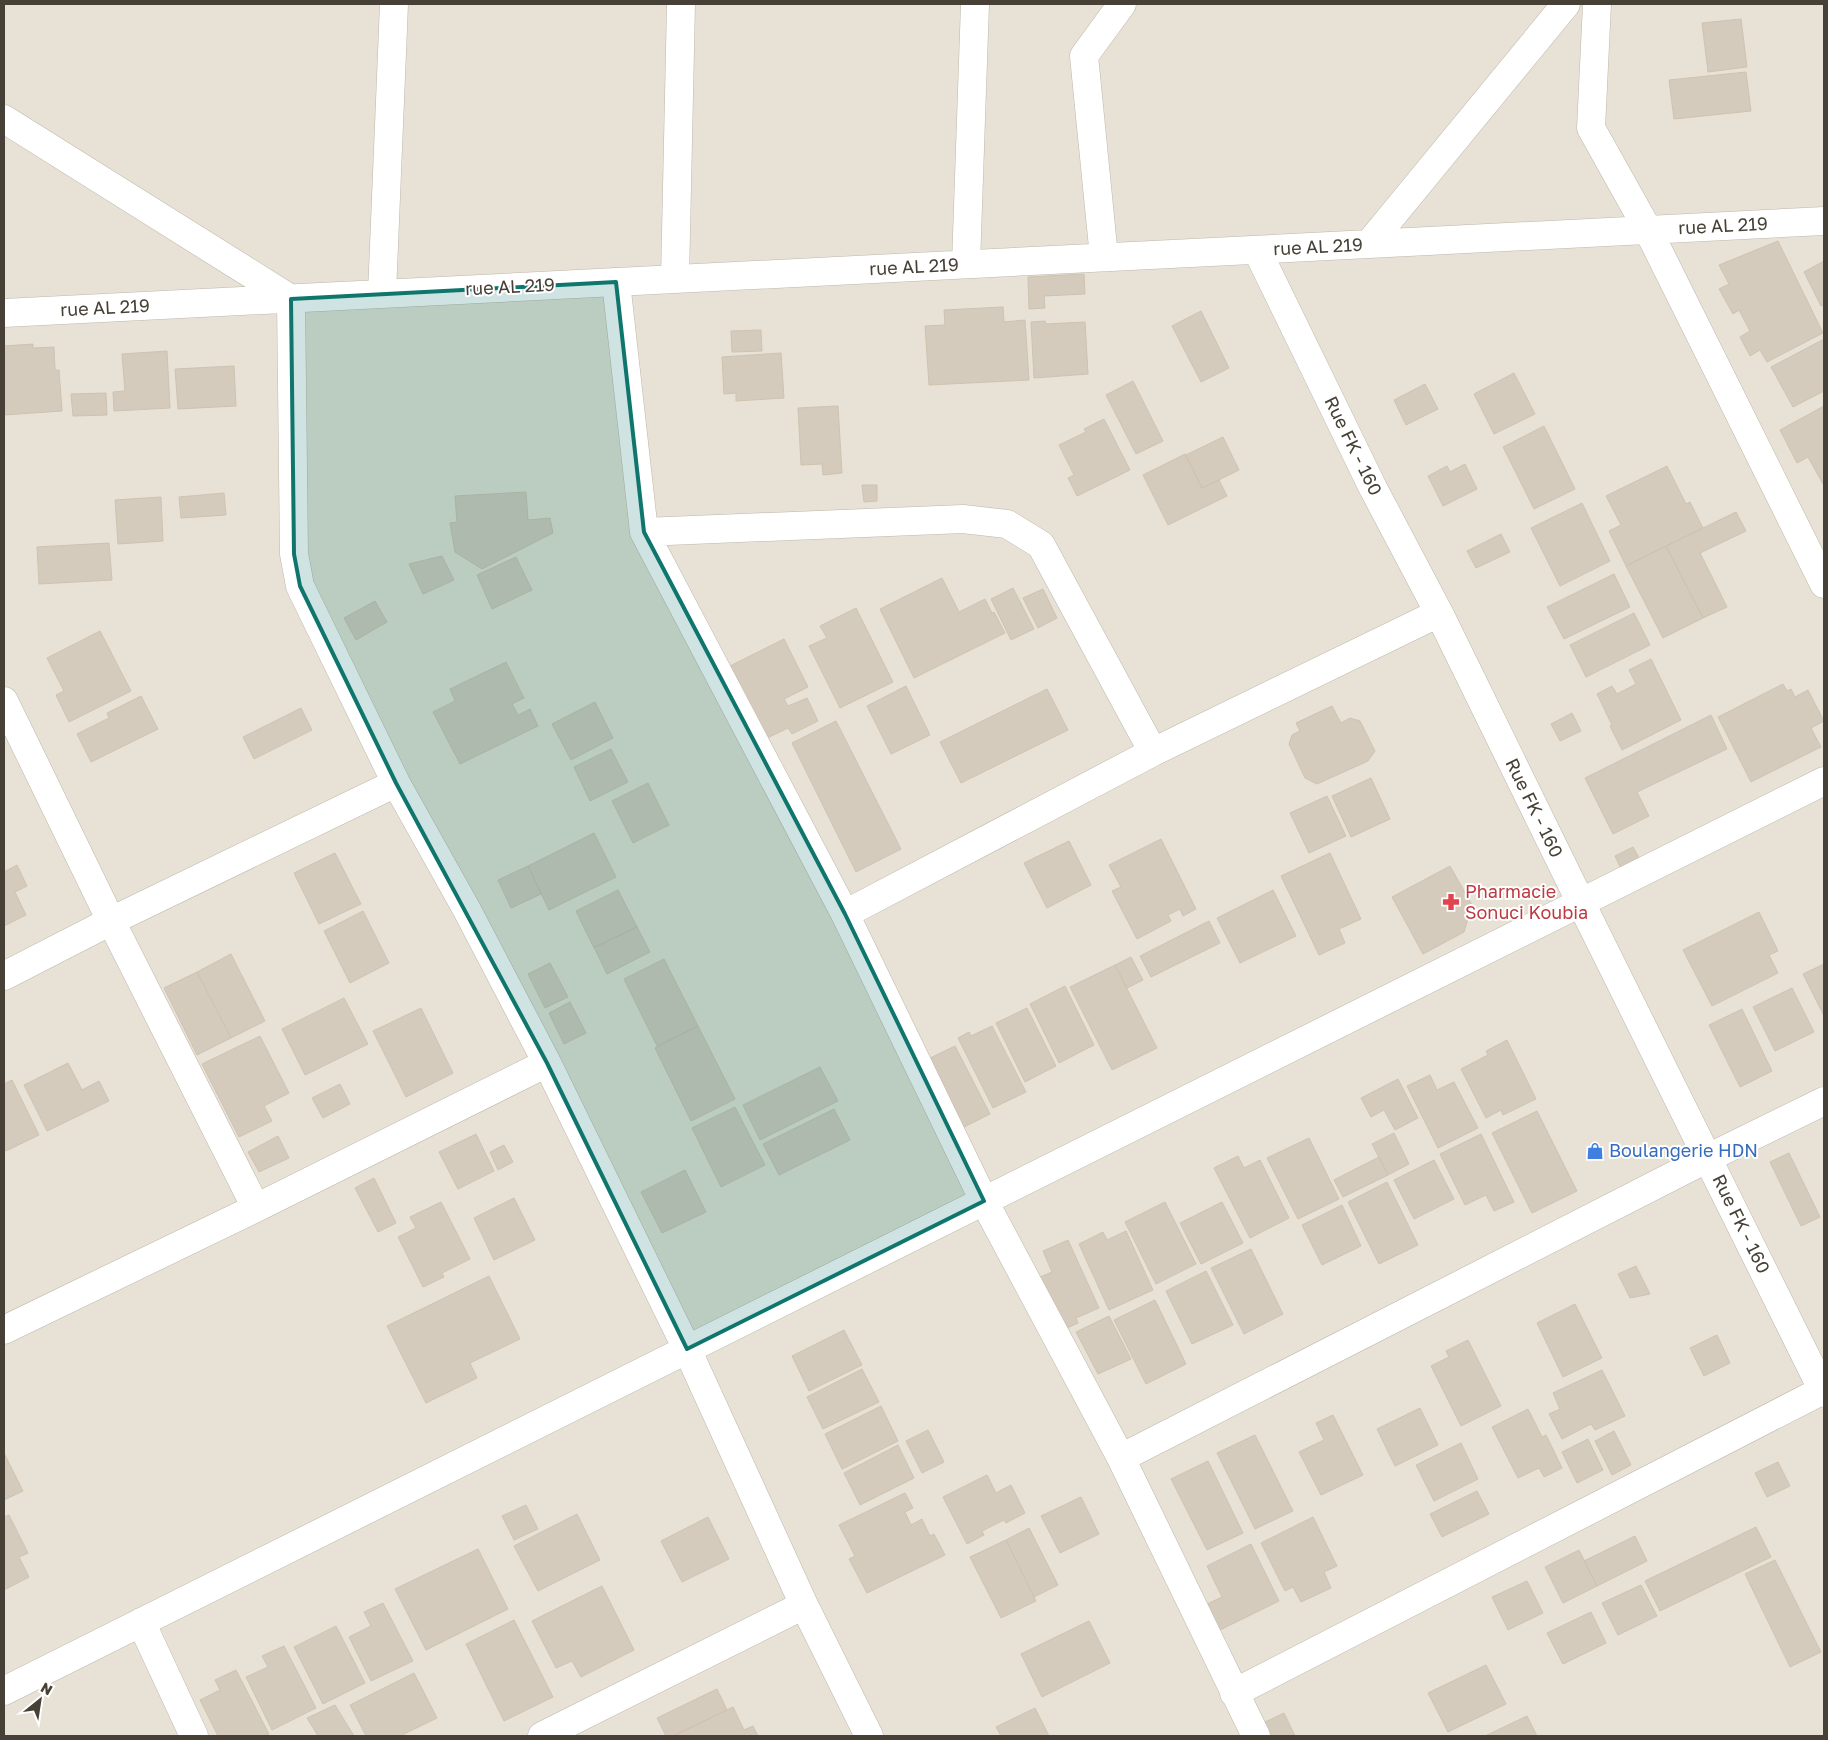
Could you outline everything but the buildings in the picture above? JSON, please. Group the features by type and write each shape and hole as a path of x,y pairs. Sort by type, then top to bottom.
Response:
{"street":[{"path":"382,294 394,4"},
{"path":"676,279 681,4"},
{"path":"966,264 975,4"},
{"path":"1104,257 1084,56 1122,4"},
{"path":"1369,244 1566,4"},
{"path":"1597,4 1591,128 1648,230 1824,584"},
{"path":"4,119 291,299 294,554 300,586 396,783 467,910 547,1063 687,1349 804,1605 869,1736"},
{"name":"rue AL 219","path":"4,313 1824,221"},
{"name":"Rue FK - 160","path":"1257,250 1373,488 1439,614 1824,1392"},
{"path":"616,282 644,532 845,914 984,1201 1121,1458 1256,1736"},
{"path":"644,532 963,519 1006,524 1041,545 1153,752"},
{"path":"845,914 1153,752 1439,614"},
{"path":"4,701 111,921 256,1208"},
{"path":"4,1691 1824,781"},
{"path":"4,976 111,921 396,783"},
{"path":"4,1330 256,1208 547,1063"},
{"path":"1121,1458 1708,1158 1824,1101"},
{"path":"1234,1693 1824,1392"},
{"path":"542,1736 804,1605"},
{"path":"142,1622 194,1736"}],"highlighted area":[{"path":"616,282 644,532 845,914 984,1201 687,1349 547,1063 396,783 300,586 294,554 291,299"}],"shaded area":[{"path":"4,4 1824,4 1824,1736 4,1736"}],"place":[{"name":"Pharmacie Sonuci Koubia","path":"1451,902"},
{"name":"Boulangerie HDN","path":"1595,1151"}]}
